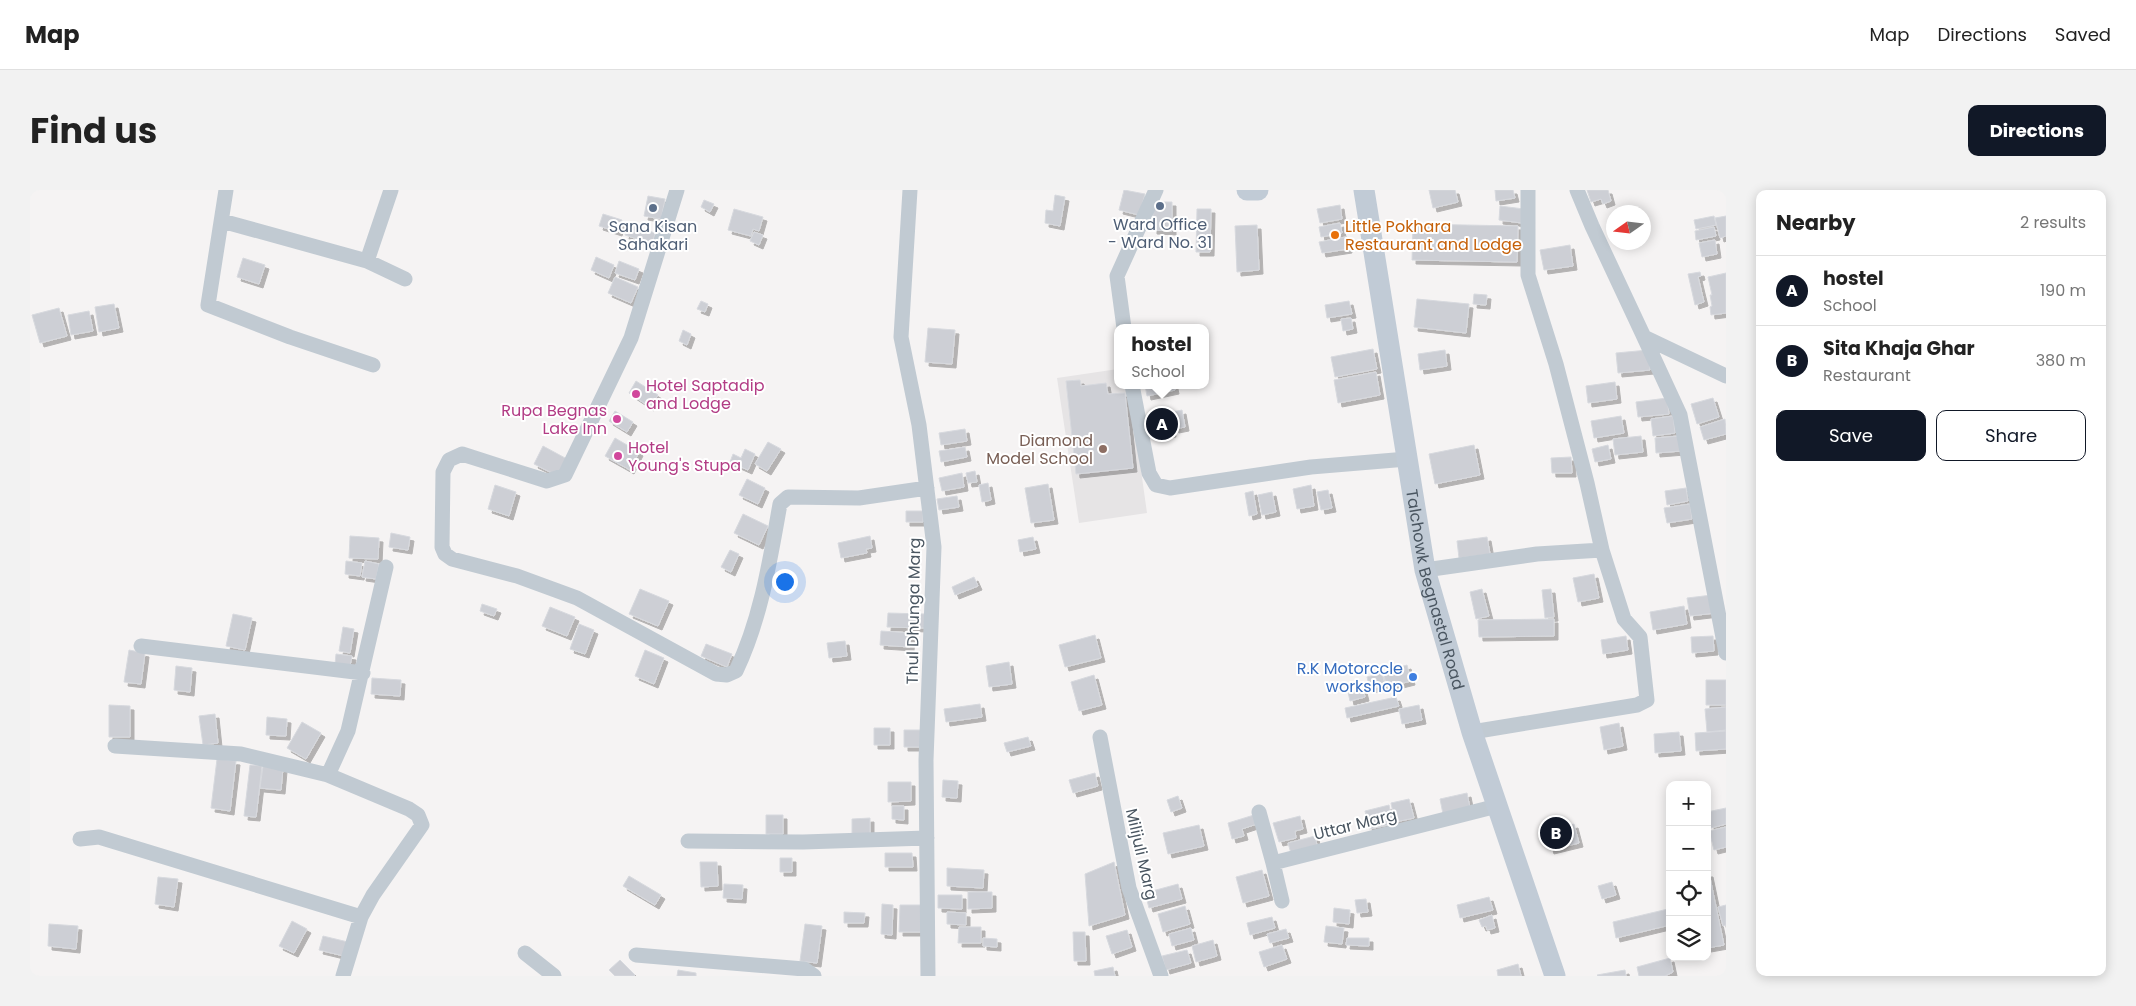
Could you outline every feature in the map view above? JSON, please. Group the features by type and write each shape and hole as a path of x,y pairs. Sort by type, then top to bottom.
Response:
{"main road":[{"path":"1247,190 1258,190"},
{"name":"Talchowk Begnastal Road","path":"1364,190 1425,570 1472,732 1555,976"}],"street":[{"path":"226,190 208,306 372,365"},
{"path":"367,261 391,190"},
{"path":"677,190 632,338 565,475 547,481 462,454 449,460 443,472 442,547 444,554 452,559 517,576 577,598 716,674 727,675 736,671 742,658 765,586 780,504 788,497 859,498 928,488"},
{"name":"Thul Dhunga Marg","path":"910,190 901,337 919,425 934,547 926,760 928,976"},
{"path":"1123,324 1116,276 1156,190"},
{"path":"1472,732 1636,705 1647,700 1640,637 1624,619 1602,550 1588,483 1556,364 1528,275 1528,190"},
{"path":"1578,190 1592,226 1680,414 1726,653"},
{"path":"222,221 367,261 405,279"},
{"path":"1644,337 1726,376"},
{"path":"1133,389 1148,474 1156,485 1170,488 1311,467 1407,459"},
{"path":"1425,570 1537,554 1602,550"},
{"path":"328,775 348,731 363,673 386,567"},
{"path":"142,646 363,673"},
{"name":"Milijuli Marg","path":"1100,737 1129,888 1161,976"},
{"path":"115,746 242,754 328,775 409,808 418,815 422,825 373,895 361,917 343,976"},
{"name":"Uttar Marg","path":"1274,863 1497,806"},
{"path":"1259,812 1274,863 1282,901"},
{"path":"80,839 99,837 361,917"},
{"path":"688,841 803,842 927,838"},
{"path":"525,953 554,976"},
{"path":"636,955 804,969 814,976"}],"shaded area":[{"name":"Diamond Model School","path":"1114,370 1114,389 1130,389 1147,513 1079,523 1057,378"}],"building":[{"path":"1124,190 1145,194 1139,215 1119,210"},
{"path":"1429,190 1455,190 1458,202 1433,208"},
{"path":"1495,190 1513,190 1515,198 1496,201"},
{"path":"1587,190 1608,190 1611,201 1603,204 1601,199 1591,202"},
{"path":"1055,195 1065,197 1060,226 1045,223 1046,210 1053,211"},
{"path":"648,196 665,199 661,219 644,216"},
{"path":"704,200 714,204 710,212 701,207"},
{"path":"1153,202 1172,202 1172,231 1153,230"},
{"path":"1340,205 1342,219 1320,223 1317,209"},
{"path":"1500,206 1524,209 1522,223 1499,220"},
{"path":"734,209 763,217 759,231 753,229 751,236 728,230"},
{"path":"1197,209 1211,209 1210,252 1196,252"},
{"path":"603,214 622,220 618,232 599,226"},
{"path":"1714,216 1716,225 1696,229 1694,220"},
{"path":"1726,216 1726,236 1720,238 1715,218"},
{"path":"1340,223 1342,233 1321,237 1319,227"},
{"path":"628,224 655,233 652,244 625,235"},
{"path":"1413,224 1518,226 1517,262 1412,260"},
{"path":"1257,225 1259,270 1237,272 1235,226"},
{"path":"1714,227 1716,236 1696,240 1695,231"},
{"path":"754,232 763,235 759,245 750,241"},
{"path":"1346,237 1348,249 1322,253 1319,242"},
{"path":"1715,240 1717,254 1702,257 1699,243"},
{"path":"1570,245 1573,266 1544,270 1540,250"},
{"path":"596,257 614,265 609,278 591,270"},
{"path":"243,258 265,265 259,284 237,277"},
{"path":"619,261 639,269 635,280 615,273"},
{"path":"1700,272 1701,276 1698,277 1704,302 1695,305 1688,274"},
{"path":"1726,273 1726,313 1711,315 1710,295 1712,295 1708,277"},
{"path":"615,277 638,287 631,303 608,293"},
{"path":"1474,294 1487,295 1486,305 1473,304"},
{"path":"1417,299 1469,304 1466,333 1414,327"},
{"path":"701,301 708,304 705,312 697,309"},
{"path":"1349,301 1352,314 1327,318 1325,305"},
{"path":"114,304 119,328 99,332 95,307"},
{"path":"59,308 67,336 40,343 32,315"},
{"path":"89,311 93,331 71,335 68,315"},
{"path":"1351,318 1353,329 1343,331 1341,319"},
{"path":"928,328 955,330 952,364 925,362"},
{"path":"683,330 691,334 687,345 679,341"},
{"path":"1373,349 1377,369 1335,377 1331,357"},
{"path":"1445,350 1447,366 1420,370 1418,354"},
{"path":"1648,350 1650,370 1618,373 1616,353"},
{"path":"1376,372 1380,395 1338,403 1334,380"},
{"path":"1080,380 1081,386 1106,383 1108,394 1125,393 1133,468 1076,474 1066,381"},
{"path":"636,381 658,395 650,407 629,393"},
{"path":"1615,382 1617,399 1588,403 1586,386"},
{"path":"1146,389 1175,389 1175,390 1147,396"},
{"path":"1667,398 1669,414 1638,417 1636,402"},
{"path":"1713,398 1719,417 1697,424 1691,404"},
{"path":"1182,410 1185,427 1175,429 1172,412"},
{"path":"615,411 633,422 627,432 609,421"},
{"path":"1168,412 1172,433 1153,436 1149,415"},
{"path":"1621,416 1624,433 1594,438 1591,421"},
{"path":"1673,416 1675,433 1653,436 1651,419"},
{"path":"1725,419 1726,434 1704,440 1700,427"},
{"path":"965,429 967,441 941,445 939,433"},
{"path":"1641,436 1643,452 1615,455 1613,439"},
{"path":"1679,436 1681,451 1656,453 1655,438"},
{"path":"615,438 639,452 630,470 605,456"},
{"path":"768,442 781,449 767,471 755,464"},
{"path":"1474,445 1480,475 1435,484 1429,454"},
{"path":"1608,445 1611,459 1595,462 1592,449"},
{"path":"543,446 567,459 558,476 534,464"},
{"path":"965,447 967,457 941,462 939,451"},
{"path":"745,449 755,454 748,470 730,462 733,454 741,458"},
{"path":"1571,457 1572,473 1552,473 1551,458"},
{"path":"975,471 977,482 968,483 966,473"},
{"path":"962,473 964,487 942,491 939,478"},
{"path":"747,479 765,488 758,504 739,495"},
{"path":"988,483 991,500 982,502 979,485"},
{"path":"1048,484 1054,520 1031,523 1025,488"},
{"path":"495,485 516,492 509,516 488,509"},
{"path":"1311,485 1314,506 1297,509 1293,489"},
{"path":"1686,488 1688,501 1667,505 1665,491"},
{"path":"1328,490 1332,508 1321,510 1317,492"},
{"path":"1253,491 1257,514 1249,516 1245,493"},
{"path":"1272,492 1276,512 1262,515 1258,495"},
{"path":"957,496 959,507 939,510 937,499"},
{"path":"1690,504 1692,519 1667,523 1664,508"},
{"path":"906,511 923,511 923,522 906,522"},
{"path":"743,514 768,526 759,545 734,533"},
{"path":"391,533 410,537 408,550 389,547"},
{"path":"350,536 379,538 378,559 349,558"},
{"path":"870,536 872,548 866,549 867,553 841,558 838,543"},
{"path":"1033,537 1036,549 1020,552 1018,540"},
{"path":"1487,537 1490,554 1459,558 1457,541"},
{"path":"730,550 739,554 731,572 721,567"},
{"path":"346,561 362,563 360,576 345,574"},
{"path":"365,561 379,564 376,579 362,577"},
{"path":"1594,574 1599,598 1578,602 1573,578"},
{"path":"974,577 978,586 955,595 952,587"},
{"path":"640,589 669,601 658,626 629,614"},
{"path":"1482,589 1489,616 1476,619 1470,592"},
{"path":"1551,589 1554,617 1545,618 1542,590"},
{"path":"1712,595 1715,613 1690,616 1687,598"},
{"path":"482,604 497,609 494,616 480,611"},
{"path":"1684,606 1687,624 1653,630 1650,612"},
{"path":"550,607 575,617 567,636 542,626"},
{"path":"888,613 926,614 925,628 887,627"},
{"path":"233,614 252,618 245,650 226,646"},
{"path":"1554,619 1554,636 1479,637 1478,620"},
{"path":"579,624 594,630 585,654 570,649"},
{"path":"343,627 354,629 350,653 339,651"},
{"path":"881,631 911,633 910,647 880,645"},
{"path":"1095,635 1101,658 1065,667 1059,645"},
{"path":"1626,636 1628,650 1603,654 1601,640"},
{"path":"1713,636 1714,651 1692,653 1691,637"},
{"path":"845,641 847,656 829,658 827,643"},
{"path":"706,644 732,654 727,667 701,656"},
{"path":"129,650 145,653 141,684 124,682"},
{"path":"645,650 664,658 654,684 635,676"},
{"path":"336,654 352,656 350,666 335,664"},
{"path":"1009,662 1012,684 989,687 986,666"},
{"path":"1407,665 1411,681 1387,687 1383,672"},
{"path":"176,666 192,668 190,692 174,690"},
{"path":"1382,673 1385,685 1370,689 1367,677"},
{"path":"1094,675 1102,705 1079,711 1071,682"},
{"path":"372,678 401,680 400,696 371,694"},
{"path":"1706,680 1726,680 1726,705 1706,705"},
{"path":"1363,689 1365,697 1350,701 1348,692"},
{"path":"1396,697 1399,706 1347,718 1345,708"},
{"path":"980,704 982,717 946,722 944,709"},
{"path":"109,705 130,706 130,737 109,737"},
{"path":"1419,705 1422,720 1402,724 1399,709"},
{"path":"1726,707 1726,730 1707,732 1705,709"},
{"path":"215,714 218,743 203,745 199,716"},
{"path":"267,717 287,719 286,736 266,735"},
{"path":"302,722 321,733 306,759 287,748"},
{"path":"1619,723 1623,746 1604,750 1600,727"},
{"path":"874,728 890,728 890,745 874,745"},
{"path":"904,730 922,730 922,747 904,747"},
{"path":"1726,731 1726,749 1696,751 1695,733"},
{"path":"1679,732 1681,751 1655,753 1654,734"},
{"path":"1028,737 1031,746 1007,752 1004,743"},
{"path":"217,759 236,761 230,811 211,808"},
{"path":"250,765 262,766 256,817 244,816"},
{"path":"263,766 283,768 281,790 260,788"},
{"path":"1095,773 1098,786 1073,793 1069,780"},
{"path":"943,780 958,781 957,798 942,797"},
{"path":"888,782 911,782 911,801 888,802"},
{"path":"1467,793 1470,808 1443,814 1440,799"},
{"path":"1178,796 1182,808 1171,812 1167,800"},
{"path":"1409,799 1414,818 1395,822 1391,803"},
{"path":"1389,805 1393,824 1369,829 1365,811"},
{"path":"892,806 904,806 904,820 892,819"},
{"path":"1726,808 1726,824 1711,828 1711,811"},
{"path":"766,815 783,815 783,834 766,834"},
{"path":"1254,815 1257,824 1242,829 1244,836 1232,839 1228,823"},
{"path":"1300,816 1303,829 1295,831 1296,838 1279,842 1273,823"},
{"path":"870,818 870,837 852,837 852,819"},
{"path":"1574,824 1579,843 1550,850 1545,831"},
{"path":"1199,825 1204,846 1168,854 1163,833"},
{"path":"1726,827 1726,847 1714,850 1711,831"},
{"path":"1315,836 1318,850 1292,857 1288,843"},
{"path":"885,853 912,853 913,867 885,867"},
{"path":"780,858 792,858 792,872 780,872"},
{"path":"700,862 717,862 718,886 701,887"},
{"path":"1114,862 1125,915 1089,926 1085,874"},
{"path":"947,868 984,870 983,888 947,886"},
{"path":"1262,870 1269,896 1243,903 1236,877"},
{"path":"629,876 661,895 655,905 623,886"},
{"path":"158,877 178,879 174,907 155,904"},
{"path":"1612,882 1616,895 1602,899 1598,886"},
{"path":"1711,883 1724,945 1711,947"},
{"path":"724,884 743,885 742,899 723,898"},
{"path":"1178,884 1182,899 1149,908 1145,893"},
{"path":"968,892 992,892 992,908 968,909"},
{"path":"938,895 962,895 962,909 938,908"},
{"path":"1489,897 1493,910 1460,918 1457,905"},
{"path":"1366,899 1368,912 1357,913 1355,900"},
{"path":"882,904 893,905 892,935 881,934"},
{"path":"900,905 922,905 921,932 899,932"},
{"path":"1726,905 1726,925 1723,926 1718,907"},
{"path":"1185,906 1190,924 1163,932 1158,914"},
{"path":"1334,908 1350,910 1349,924 1333,922"},
{"path":"1666,909 1666,926 1616,938 1613,922"},
{"path":"844,912 865,913 864,923 844,923"},
{"path":"947,912 966,913 966,925 947,924"},
{"path":"1492,915 1495,928 1487,930 1486,926 1482,927 1479,920"},
{"path":"1272,917 1275,928 1250,935 1247,923"},
{"path":"292,921 307,929 294,953 279,946"},
{"path":"49,924 78,926 76,949 48,946"},
{"path":"805,924 822,926 817,963 800,961"},
{"path":"1326,926 1344,928 1342,944 1324,942"},
{"path":"959,927 981,927 981,943 958,943"},
{"path":"1191,928 1194,940 1172,946 1169,934"},
{"path":"1286,929 1289,938 1270,943 1267,934"},
{"path":"1127,930 1132,947 1112,954 1106,936"},
{"path":"1073,932 1085,932 1086,961 1074,961"},
{"path":"323,936 348,942 344,956 319,950"},
{"path":"983,938 997,939 997,947 983,946"},
{"path":"1347,938 1369,938 1369,946 1346,945"},
{"path":"1213,940 1217,956 1196,962 1192,946"},
{"path":"1282,945 1287,959 1264,967 1259,952"},
{"path":"1187,950 1191,963 1166,970 1162,956"},
{"path":"1666,959 1666,961 1671,961 1673,972 1665,976 1639,976 1637,967"},
{"path":"620,960 634,976 615,976 609,970"},
{"path":"1518,964 1521,976 1498,976 1497,970"},
{"path":"1113,967 1115,976 1095,976 1094,971"},
{"path":"678,970 696,973 696,976 677,976"},
{"path":"1625,970 1626,976 1597,975"}],"place":[{"name":"Ward Office - Ward No. 31","path":"1160,206"},
{"name":"Sana Kisan Sahakari","path":"653,208"},
{"name":"Little Pokhara Restaurant and Lodge","path":"1335,235"},
{"name":"Hotel Saptadip and Lodge","path":"636,394"},
{"name":"Rupa Begnas Lake Inn","path":"617,419"},
{"name":"hostel","path":"1162,424"},
{"name":"Diamond Model School","path":"1103,449"},
{"name":"Hotel Young's Stupa","path":"618,456"},
{"name":"R.K Motorccle workshop","path":"1413,677"},
{"name":"Sita Khaja Ghar","path":"1556,833"}]}
